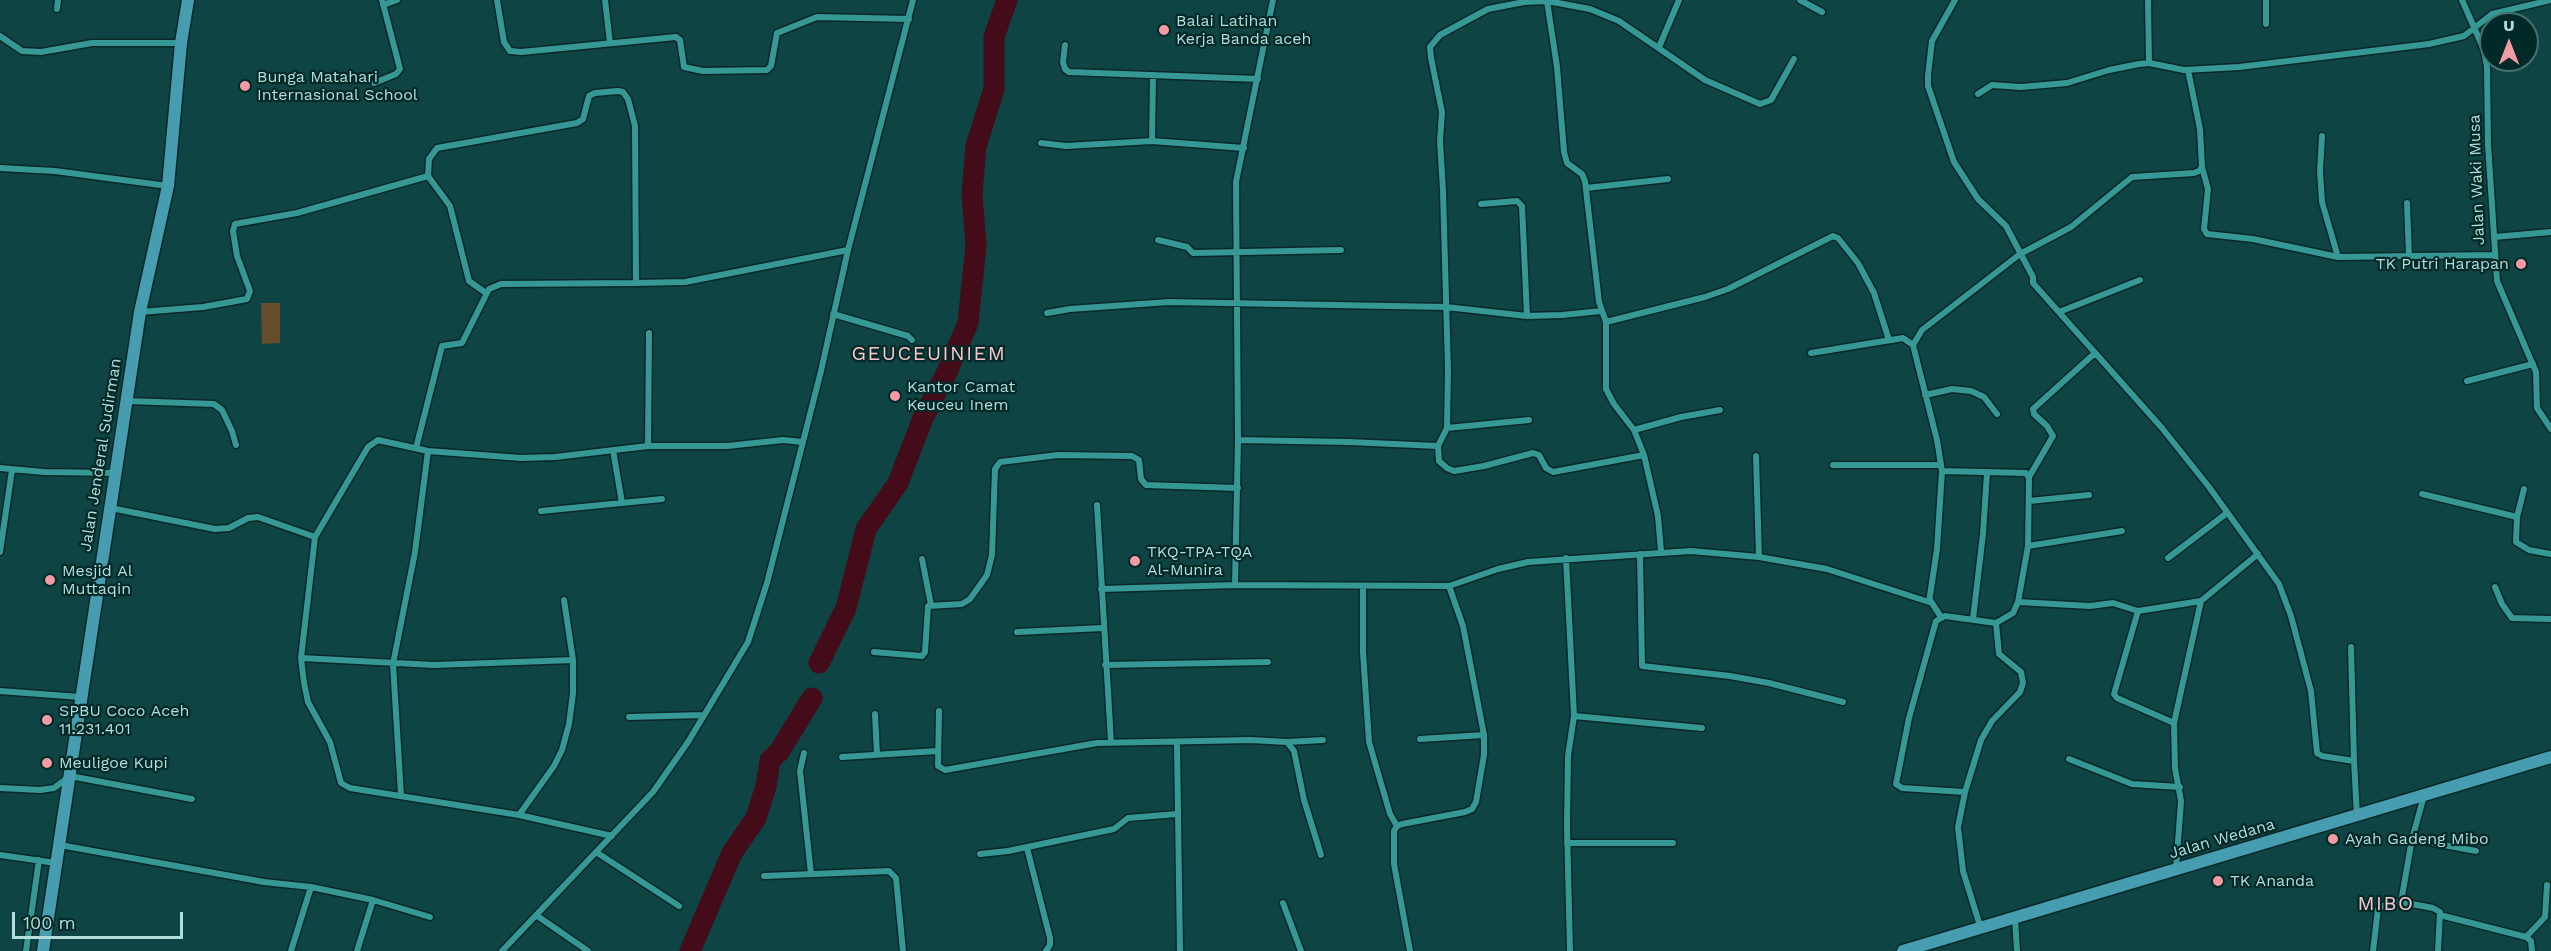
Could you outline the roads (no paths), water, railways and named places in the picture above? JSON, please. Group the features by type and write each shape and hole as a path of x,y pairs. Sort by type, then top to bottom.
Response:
{"street":[{"path":"57,9 58,0"},
{"name":"Jalan Jenderal Sudirman","path":"43,951 140,312 168,186 181,43 188,0"},
{"path":"374,83 396,74 400,69 383,3 397,0"},
{"path":"496,0 504,42 510,51 521,52 676,37 680,40 684,67 703,71 765,70 771,66 777,33 817,16 909,19"},
{"path":"604,0 610,43"},
{"path":"502,951 653,792 704,715 748,642 767,583 848,250 913,0"},
{"path":"1235,585 1238,488 1236,182 1273,0"},
{"path":"1590,9 1592,0"},
{"path":"1659,47 1679,0"},
{"path":"1800,0 1822,12"},
{"path":"1955,0 1932,41 1928,86 1954,162 1978,198 2001,220 2033,277 2033,283 2162,428 2282,588 2311,691 2317,753 2322,756 2354,761"},
{"path":"2148,0 2149,63"},
{"path":"2266,0 2266,24"},
{"name":"Jalan Waki Musa","path":"2462,0 2484,50 2487,67 2488,144 2494,255 2500,294 2533,364 2536,376 2537,408 2551,429"},
{"path":"1978,94 1992,85 2021,87 2067,83 2109,70 2149,63 2188,70 2279,63 2430,44 2464,36 2492,14 2551,0"},
{"path":"1547,1 1557,67 1564,152 1567,163 1584,178 1586,188 1601,311 1606,322 1606,389 1614,404 1634,430 1644,455 1659,516 1661,551"},
{"path":"1644,455 1574,470 1553,472 1546,468 1539,455 1533,453 1454,471 1439,461 1438,446 1447,428 1446,306 1440,141 1442,112 1431,58 1431,47 1440,35 1488,9 1524,2 1547,1 1590,9 1628,26 1705,80 1760,104 1771,100 1794,59"},
{"path":"0,36 22,51 41,52 92,43 181,43"},
{"path":"1065,45 1063,62 1065,69 1069,72 1258,79"},
{"path":"2188,70 2200,129 2202,166 2208,189 2204,229 2207,234 2253,239 2338,257 2494,255"},
{"path":"1152,141 1153,75"},
{"path":"486,293 469,281 450,206 428,176 429,159 437,148 577,123 583,119 589,96 595,93 624,92 633,112 636,283"},
{"path":"2322,135 2320,171 2322,202 2338,257"},
{"path":"1041,143 1066,146 1152,141 1244,148"},
{"path":"1913,345 1923,330 2020,254 2071,227 2132,177 2194,173 2202,166"},
{"path":"0,168 66,172 168,186"},
{"path":"140,312 203,307 247,298 250,291 243,277 232,231 235,224 297,213 428,176"},
{"path":"1586,188 1668,179"},
{"path":"1481,204 1517,201 1522,206 1527,316"},
{"path":"2407,203 2409,256"},
{"path":"2494,237 2551,232"},
{"path":"1606,322 1706,297 1728,289 1833,236 1838,238 1858,263 1874,293 1889,340"},
{"path":"1158,240 1187,247 1193,253 1341,250"},
{"path":"416,448 442,346 462,343 486,293 493,286 501,284 685,282 848,250"},
{"path":"2059,312 2140,280"},
{"path":"1047,313 1150,302 1446,306 1527,316 1601,311"},
{"path":"833,314 908,336 912,340"},
{"path":"648,446 649,333"},
{"path":"1811,353 1903,338 1913,345 1937,440 1941,468 1937,549 1930,600 1941,617"},
{"path":"1965,792 1902,788 1896,784 1909,718 1931,634 1936,621 1941,617 1996,623 2010,616 2018,602 2028,546 2029,477 2053,436 2047,426 2034,414 2033,409 2095,353"},
{"path":"2467,381 2533,364"},
{"path":"1925,395 1952,389 1971,391 1984,397 1997,414"},
{"path":"126,401 214,404 222,410 236,445"},
{"path":"1634,430 1681,417 1720,410"},
{"path":"1447,428 1529,420"},
{"path":"612,836 519,815 350,788 342,783 330,742 308,702 301,658 315,537 371,443 381,440 428,451 521,458 555,458 648,446 727,446 783,440 803,442"},
{"path":"1238,440 1438,446"},
{"path":"613,450 622,503"},
{"path":"401,795 393,664 415,552 428,451"},
{"path":"874,652 923,656 926,609 931,605 966,602 991,568 995,469 999,462 1058,455 1132,456 1139,460 1141,479 1146,485 1238,488"},
{"path":"1756,456 1759,557"},
{"path":"1833,465 2026,473 2029,477"},
{"path":"0,468 116,473"},
{"path":"0,552 12,470"},
{"path":"1973,619 1983,534 1987,473"},
{"path":"2524,489 2517,517 2515,538 2518,545 2551,554"},
{"path":"2422,494 2517,517"},
{"path":"2029,501 2089,495"},
{"path":"541,511 662,499"},
{"path":"1097,505 1111,742"},
{"path":"110,507 215,529 229,528 248,518 258,517 315,537"},
{"path":"2168,558 2227,513"},
{"path":"2028,546 2122,531"},
{"path":"1101,589 1235,585 1449,586 1508,566 1566,558 1691,551 1759,557 1827,569 1924,602 1930,600"},
{"path":"1641,554 1642,666 1730,676 1769,683 1843,702"},
{"path":"2018,602 2090,606 2113,603 2138,611 2201,601 2258,555"},
{"path":"1566,558 1574,716 1568,756 1569,951"},
{"path":"922,559 931,605"},
{"path":"1363,586 1363,652 1369,742 1390,814 1396,826 1393,842 1394,864 1410,951"},
{"path":"1396,826 1465,812 1472,809 1476,802 1483,761 1484,735 1463,626 1449,586"},
{"path":"2495,587 2502,604 2512,618 2551,620"},
{"path":"519,815 554,766 562,750 571,707 573,660 564,600"},
{"path":"2175,870 2181,807 2180,787 2175,768 2174,723 2201,601"},
{"path":"2138,611 2114,694 2116,698 2174,723"},
{"path":"1982,929 1963,871 1958,827 1965,792 1984,735 1992,721 2020,692 2023,683 2021,672 1998,651 1996,623"},
{"path":"1017,632 1103,628"},
{"path":"2351,647 2356,816"},
{"path":"301,658 393,664 465,665 573,660"},
{"path":"1105,665 1268,662"},
{"path":"0,691 80,697"},
{"path":"939,711 937,751 939,768 949,771 1066,748 1111,742 1323,740"},
{"path":"875,714 878,755"},
{"path":"629,717 704,715"},
{"path":"1574,716 1702,728"},
{"path":"1420,738 1484,735"},
{"path":"1287,742 1294,751 1304,800 1321,855"},
{"path":"1178,743 1180,951"},
{"path":"842,757 937,751"},
{"path":"804,753 800,771 811,874"},
{"name":"Jalan Wedana","path":"1903,951 2551,757"},
{"path":"2069,759 2132,784 2180,787"},
{"path":"0,788 40,790 54,788 70,776 192,799"},
{"path":"2401,902 2412,839 2424,796"},
{"path":"980,854 1027,848 1114,829 1128,818 1178,814"},
{"path":"2412,839 2476,851"},
{"path":"1567,843 1673,843"},
{"path":"60,845 264,882 311,887 373,900 430,916"},
{"path":"1027,848 1051,940 1046,951"},
{"path":"596,852 679,906"},
{"path":"0,855 57,863"},
{"path":"26,951 39,860"},
{"path":"764,876 886,870 891,872 896,878 903,951"},
{"path":"2526,937 2545,917 2547,885"},
{"path":"291,951 311,887"},
{"path":"357,951 373,900"},
{"path":"2373,951 2379,909 2388,903 2401,902 2436,909 2440,915 2438,951"},
{"path":"1283,903 1301,951"},
{"path":"536,915 588,951"},
{"path":"2440,915 2526,937 2531,941 2532,951"},
{"path":"2015,918 2017,951"}],"waterway":[{"path":"819,663 846,608 866,529 898,483 923,418 947,372 968,323 976,245 972,194 976,146 994,89 994,37 1007,0"},
{"path":"690,951 732,853 756,818 766,786 770,760 779,752 812,698"}],"place":[{"name":"Balai Latihan Kerja Banda aceh","path":"1164,30"},
{"name":"Bunga Matahari Internasional School","path":"245,86"},
{"name":"TK Putri Harapan","path":"2521,264"},
{"name":"Kantor Camat Keuceu Inem","path":"895,396"},
{"name":"TKQ-TPA-TQA Al-Munira","path":"1135,561"},
{"name":"Mesjid Al Muttaqin","path":"50,580"},
{"name":"SPBU Coco Aceh 11.231.401","path":"47,720"},
{"name":"Meuligoe Kupi","path":"47,763"},
{"name":"Ayah Gadeng Mibo","path":"2333,839"},
{"name":"TK Ananda","path":"2218,881"}],"district":[{"name":"GEUCEUINIEM","path":"929,354"},
{"name":"MIBO","path":"2386,904"}]}
